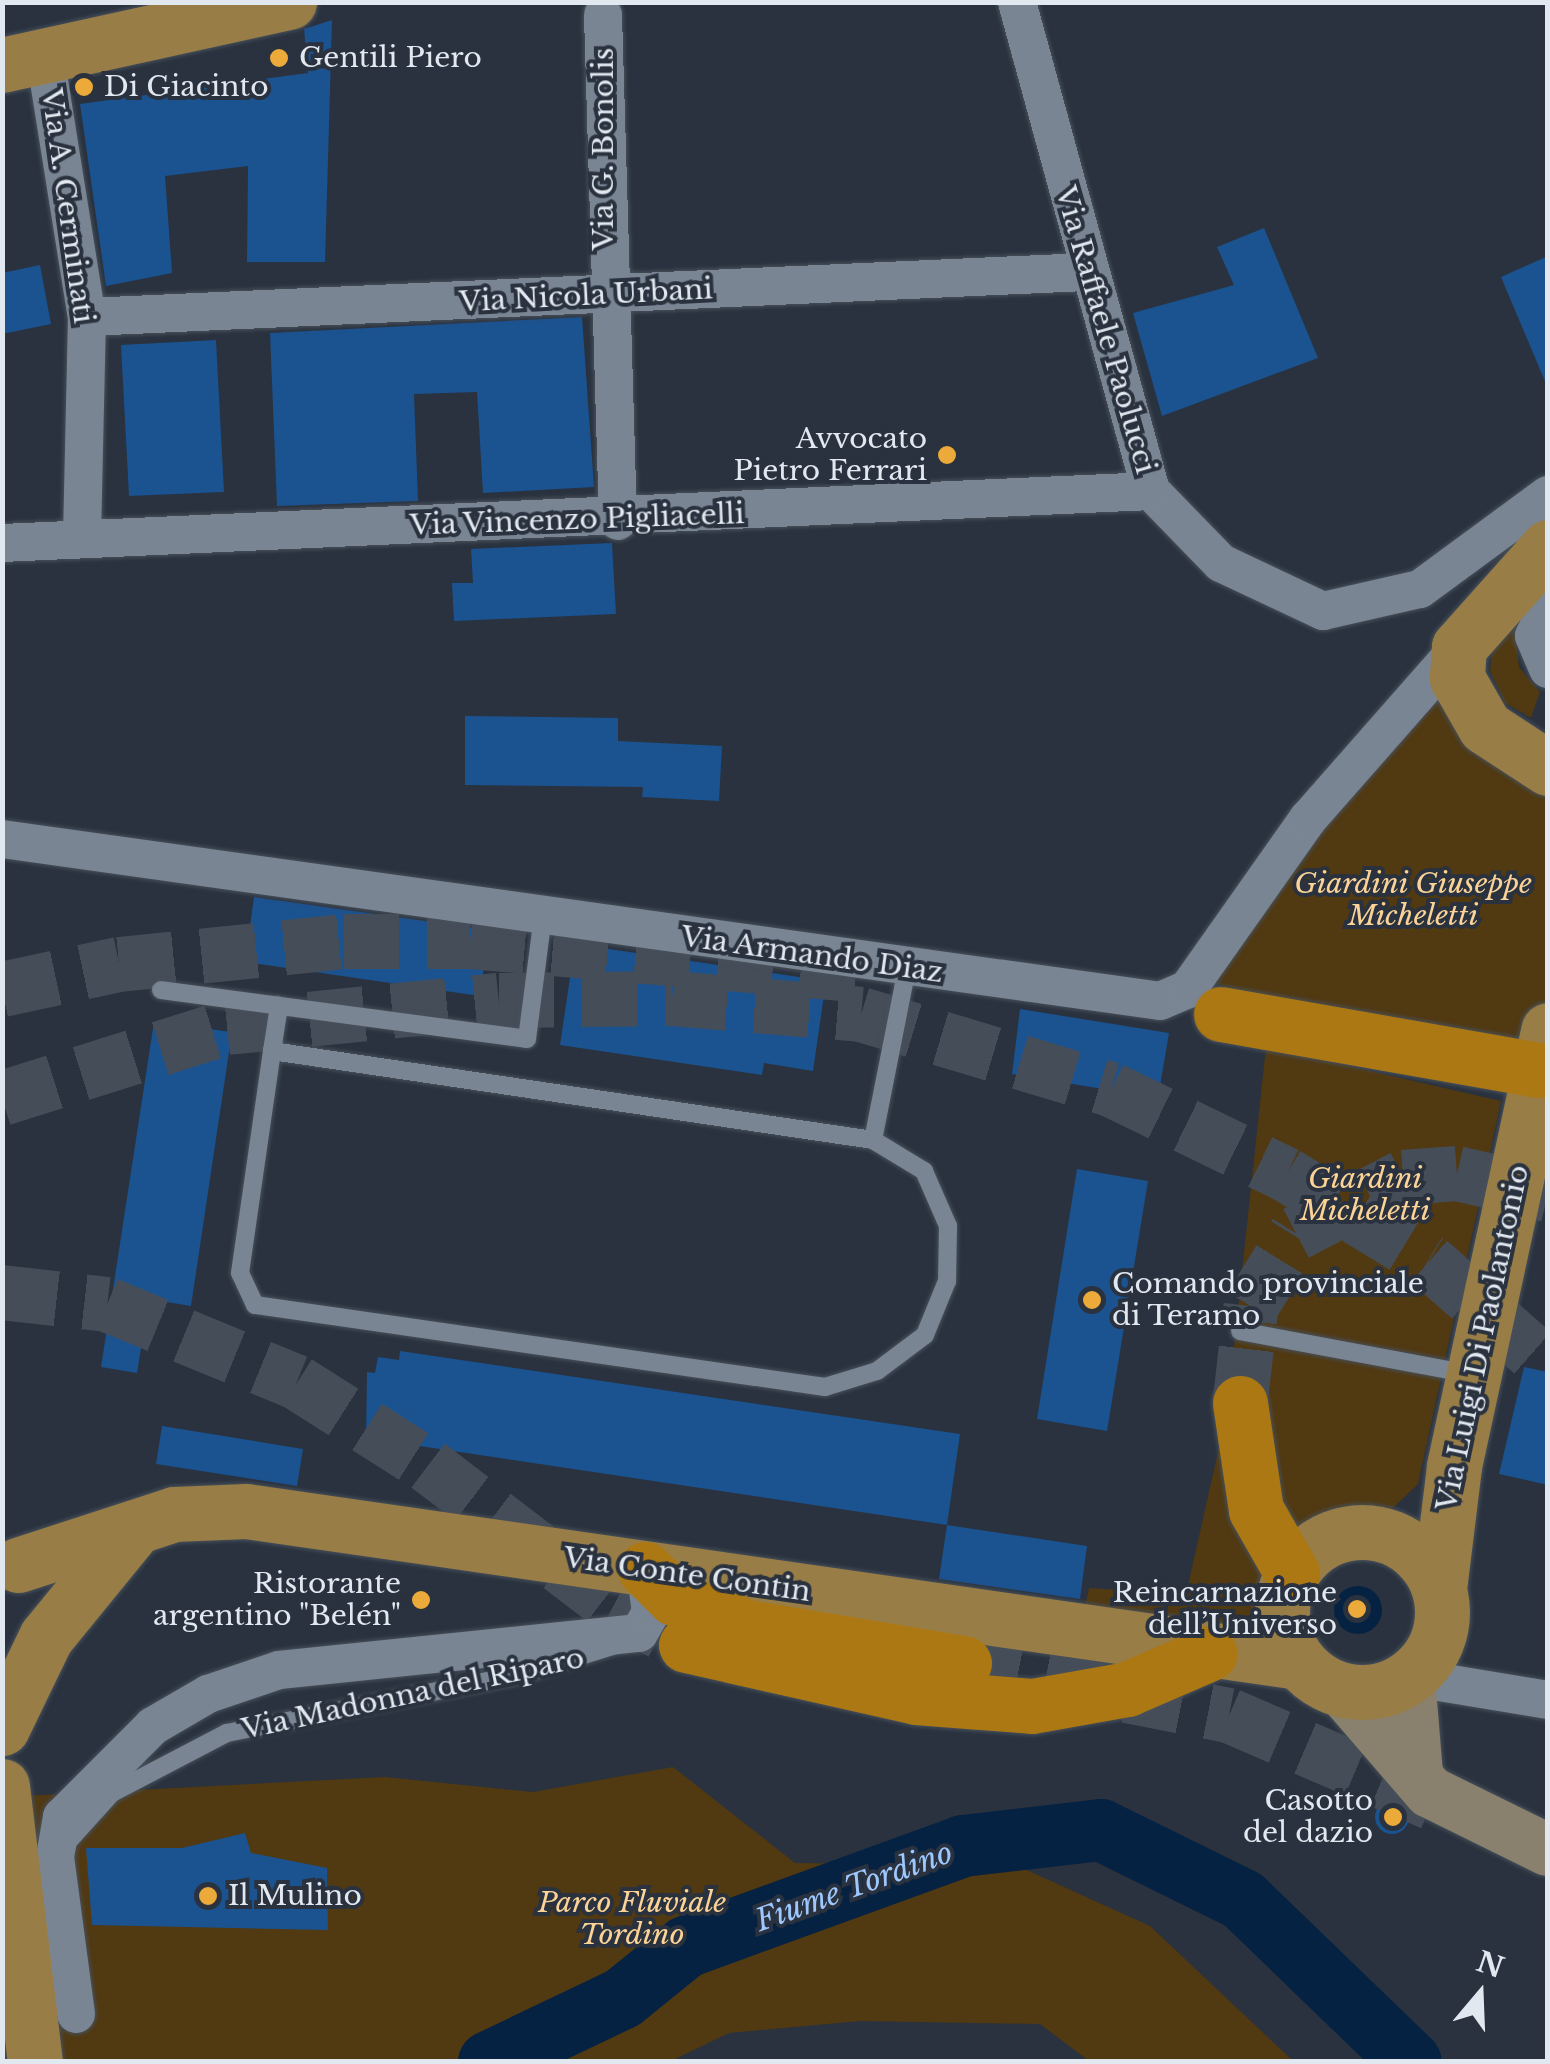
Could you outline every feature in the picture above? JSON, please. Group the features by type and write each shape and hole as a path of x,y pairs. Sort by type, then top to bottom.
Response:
{"highway":[{"path":"1221,1014 1543,1050"},
{"path":"1240,1403 1256,1510 1304,1634"},
{"path":"645,1568 674,1598 732,1623 964,1662"},
{"path":"686,1644 916,1697 1032,1706 1127,1689 1220,1654"}],"main road":[{"path":"24,60 289,2"},
{"path":"1548,547 1459,648 1464,702 1510,751 1548,768"},
{"name":"Via Luigi Di Paolantonio","path":"1439,1589 1454,1466 1543,1050"},
{"path":"1304,1634 1326,1540 1396,1524 1454,1466"},
{"name":"Via Conte Contin","path":"8,1567 144,1521 246,1512 1220,1654 1304,1634"},
{"path":"36,1632 144,1521"},
{"path":"1374,1532 1421,1557 1439,1589 1441,1628 1417,1774"},
{"path":"2,1728 36,1632 58,1586 41,1569 8,1567"},
{"path":"1304,1634 1376,1691 1433,1681"},
{"path":"1304,1634 1417,1774 1480,1823 1548,1850"},
{"path":"2,1786 36,2062"}],"street":[{"name":"Via Raffaele Paolucci","path":"1016,2 1085,272 1151,491 1221,563 1323,611 1420,590 1548,495"},
{"name":"Via G. Bonolis","path":"602,16 604,295 618,521"},
{"name":"Via A. Cerminati","path":"24,60 87,316 82,537"},
{"name":"Via Nicola Urbani","path":"87,316 1085,272"},
{"name":"Via Vincenzo Pigliacelli","path":"2,542 618,521 1151,491"},
{"path":"1548,606 1534,636 1548,669"},
{"name":"Via Armando Diaz","path":"2,839 1120,998 1175,997 1308,819 1459,648"},
{"name":"Via Madonna del Riparo","path":"76,2014 55,1857 62,1818 86,1784 208,1694 350,1656 627,1635 645,1568"},
{"path":"1433,1681 1548,1700"}],"lane":[{"path":"161,990 526,1039 543,916"},
{"path":"873,1140 907,968"},
{"path":"272,1051 873,1140 924,1171 948,1226 947,1281 925,1335 877,1370 825,1387 256,1305 240,1274 272,1051 279,1006"},
{"path":"1240,1331 1475,1375"}],"green space":[{"path":"1514,620 1519,667 1540,692 1531,718 1505,703 1490,671 1492,650"},
{"name":"Giardini Giuseppe Micheletti","path":"1459,647 1547,768 1548,1030 1538,1070 1195,978"},
{"name":"Giardini Micheletti","path":"1266,1047 1501,1101 1418,1484 1394,1507 1295,1532 1266,1568 1261,1603 1242,1622 1218,1629 1084,1610 1089,1588 1186,1594 1227,1412"},
{"name":"Parco Fluviale Tordino","path":"673,1767 795,1863 1018,1866 1150,1926 1293,2061 1089,2061 1040,2024 860,2021 729,2033 669,2062 3,2062 3,1797 385,1777 533,1792"}],"water":[{"path":"1358,1586 1375,1593 1382,1610 1375,1627 1358,1634 1341,1627 1334,1610 1341,1593"}],"building":[{"path":"332,20 325,262 247,262 248,166 165,176 172,273 106,286 80,104 308,73 304,29"},
{"path":"1264,228 1318,358 1162,416 1133,313 1234,285 1217,247"},
{"path":"1548,256 1548,386 1547,386 1501,277"},
{"path":"40,265 51,324 2,334 2,273"},
{"path":"582,317 594,487 483,493 477,392 414,394 418,501 277,506 270,333"},
{"path":"216,340 224,492 129,496 121,345"},
{"path":"612,543 616,614 454,621 452,583 473,583 471,549"},
{"path":"465,716 618,718 618,741 722,746 719,801 642,797 643,787 465,785"},
{"path":"254,897 489,930 480,996 245,962"},
{"path":"575,944 826,981 813,1071 764,1063 762,1075 560,1045"},
{"path":"1020,1009 1169,1033 1158,1098 1012,1074"},
{"path":"154,1022 232,1032 191,1306 149,1299 137,1373 101,1367"},
{"name":"Comando provinciale di Teramo","path":"1077,1169 1148,1181 1107,1431 1037,1419"},
{"path":"400,1351 960,1434 947,1525 366,1438 367,1372 375,1373 378,1357 399,1360"},
{"path":"1524,1367 1548,1372 1548,1485 1499,1474"},
{"path":"162,1426 303,1449 297,1486 156,1464"},
{"path":"947,1525 1087,1546 1080,1599 939,1579"},
{"name":"Casotto del dazio","path":"1392,1800 1404,1805 1409,1817 1404,1829 1392,1834 1380,1829 1375,1817 1380,1805"},
{"name":"Il Mulino","path":"245,1833 251,1853 327,1868 328,1930 92,1925 86,1848 182,1848"}],"waterway":[{"name":"Fiume Tordino","path":"489,2062 623,1998 686,1947 963,1846 1101,1830 1243,1900 1411,2062"}],"tunnel":[{"path":"2,989 119,964 344,941 470,941 875,976"},
{"path":"2,1098 227,1027 499,1000 672,998 861,1014 1111,1089 1286,1174 1429,1261 1548,1366"},
{"path":"1240,1403 1251,1306 1296,1233 1403,1177 1457,1173 1548,1194"},
{"path":"2,1292 107,1304 297,1382 428,1465 613,1606 686,1645"},
{"path":"964,1663 1229,1715 1450,1810"}],"place":[{"name":"Gentili Piero","path":"279,58"},
{"name":"Di Giacinto","path":"84,87"},
{"name":"Avvocato Pietro Ferrari","path":"947,455"},
{"name":"Comando provinciale di Teramo","path":"1092,1300"},
{"name":"Ristorante argentino \"Belén\"","path":"421,1600"},
{"name":"Reincarnazione dell’Universo","path":"1357,1609"},
{"name":"Casotto del dazio","path":"1393,1817"},
{"name":"Il Mulino","path":"208,1896"}]}
